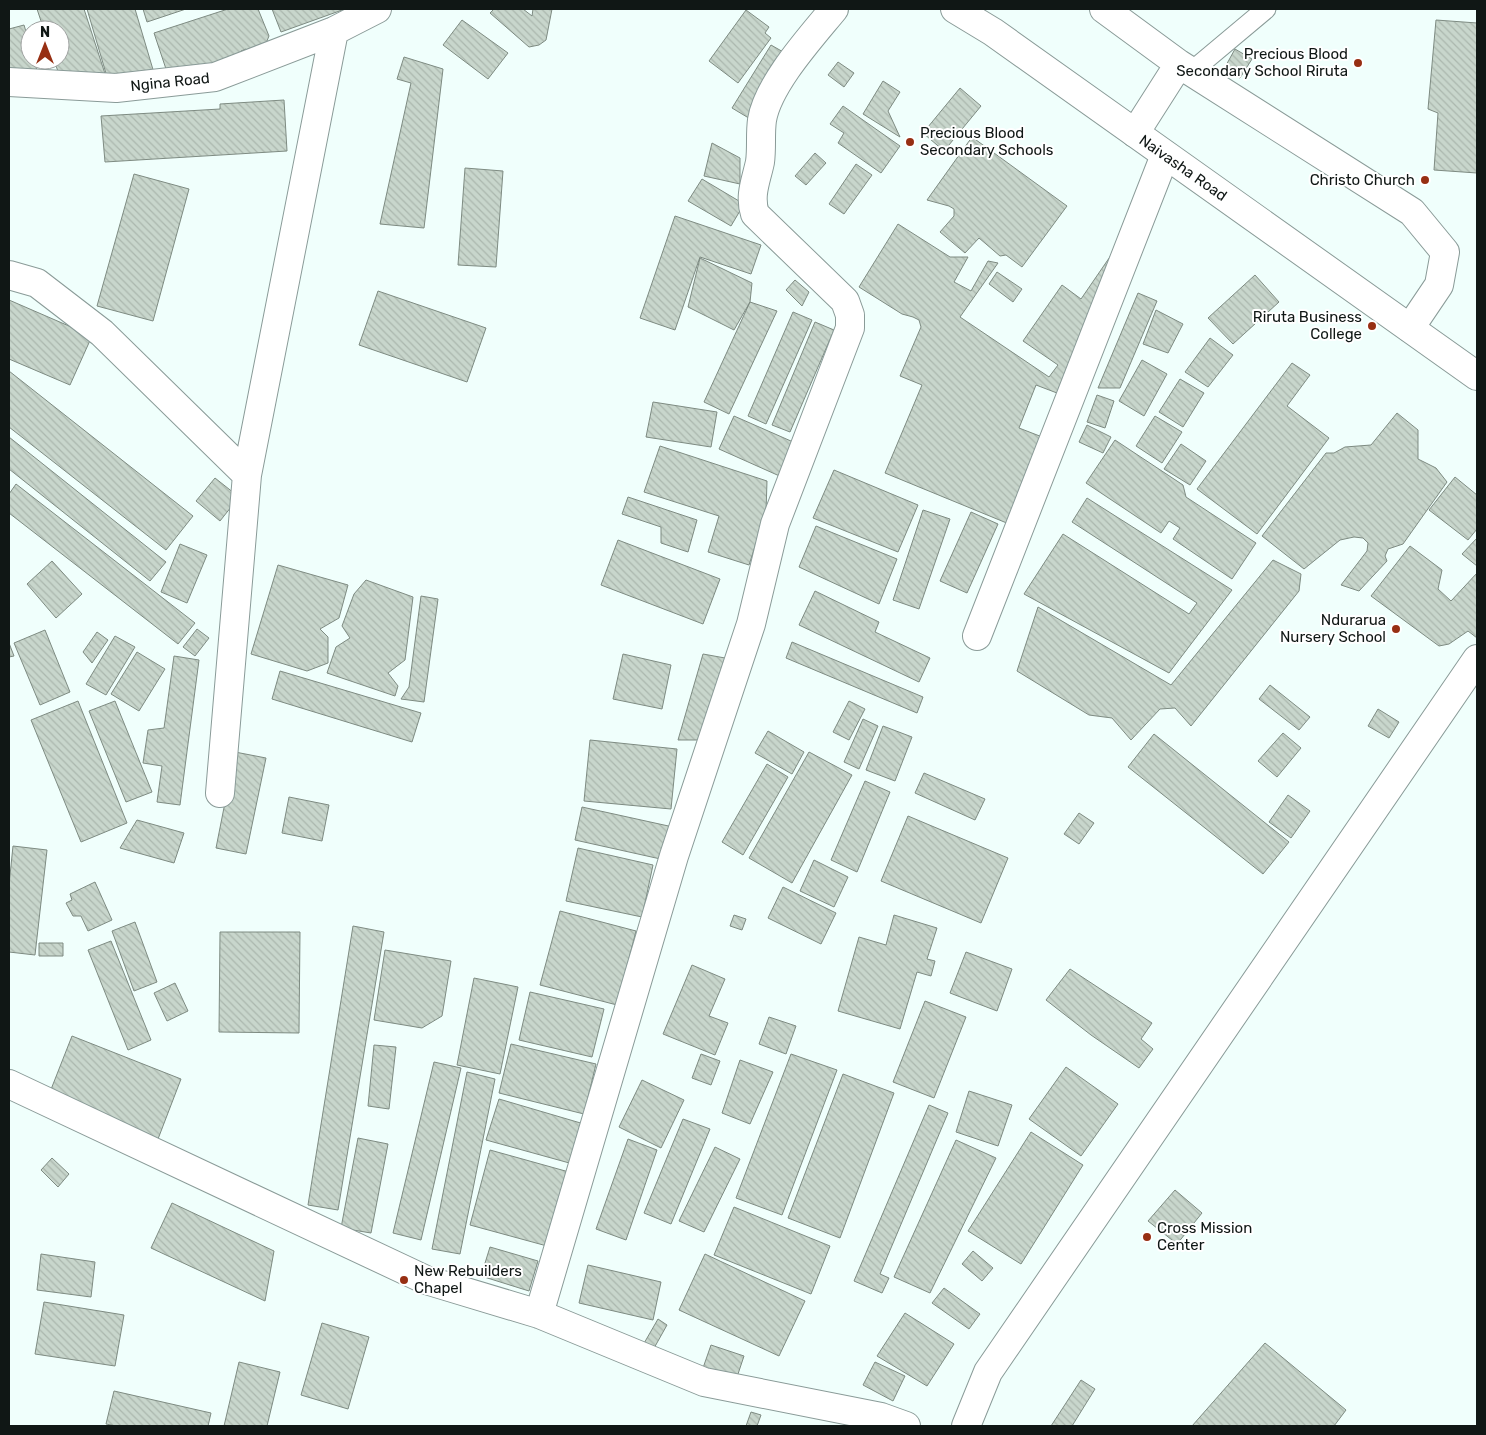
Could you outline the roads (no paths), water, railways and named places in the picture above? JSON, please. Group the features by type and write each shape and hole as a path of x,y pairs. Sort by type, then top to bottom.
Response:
{"street":[{"name":"Ngina Road","path":"9,82 116,88 215,77 334,31 377,9"},
{"path":"539,1314 674,856 751,624 775,524 850,328 850,315 845,301 754,214 751,202 760,161 762,120 769,98 794,57 834,9"},
{"name":"Naivasha Road","path":"955,9 993,32 1477,376"},
{"path":"1104,9 1185,68 1412,212 1445,252 1439,285 1410,328"},
{"path":"220,793 247,475 334,31"},
{"path":"1135,133 1185,68"},
{"path":"977,636 1165,155"},
{"path":"9,275 37,283 102,333 247,475"},
{"path":"966,1426 988,1372 1477,659"},
{"path":"9,1084 426,1280 539,1314 704,1382 882,1417 906,1426"}],"lane":[{"path":"1185,68 1266,9"}],"place":[{"name":"Precious Blood Secondary School Riruta","path":"1358,63"},
{"name":"Precious Blood Secondary Schools","path":"910,142"},
{"name":"Christo Church","path":"1425,180"},
{"name":"Riruta Business College","path":"1372,326"},
{"name":"Ndurarua Nursery School","path":"1396,629"},
{"name":"Cross Mission Center","path":"1147,1237"},
{"name":"New Rebuilders Chapel","path":"404,1280"}]}
